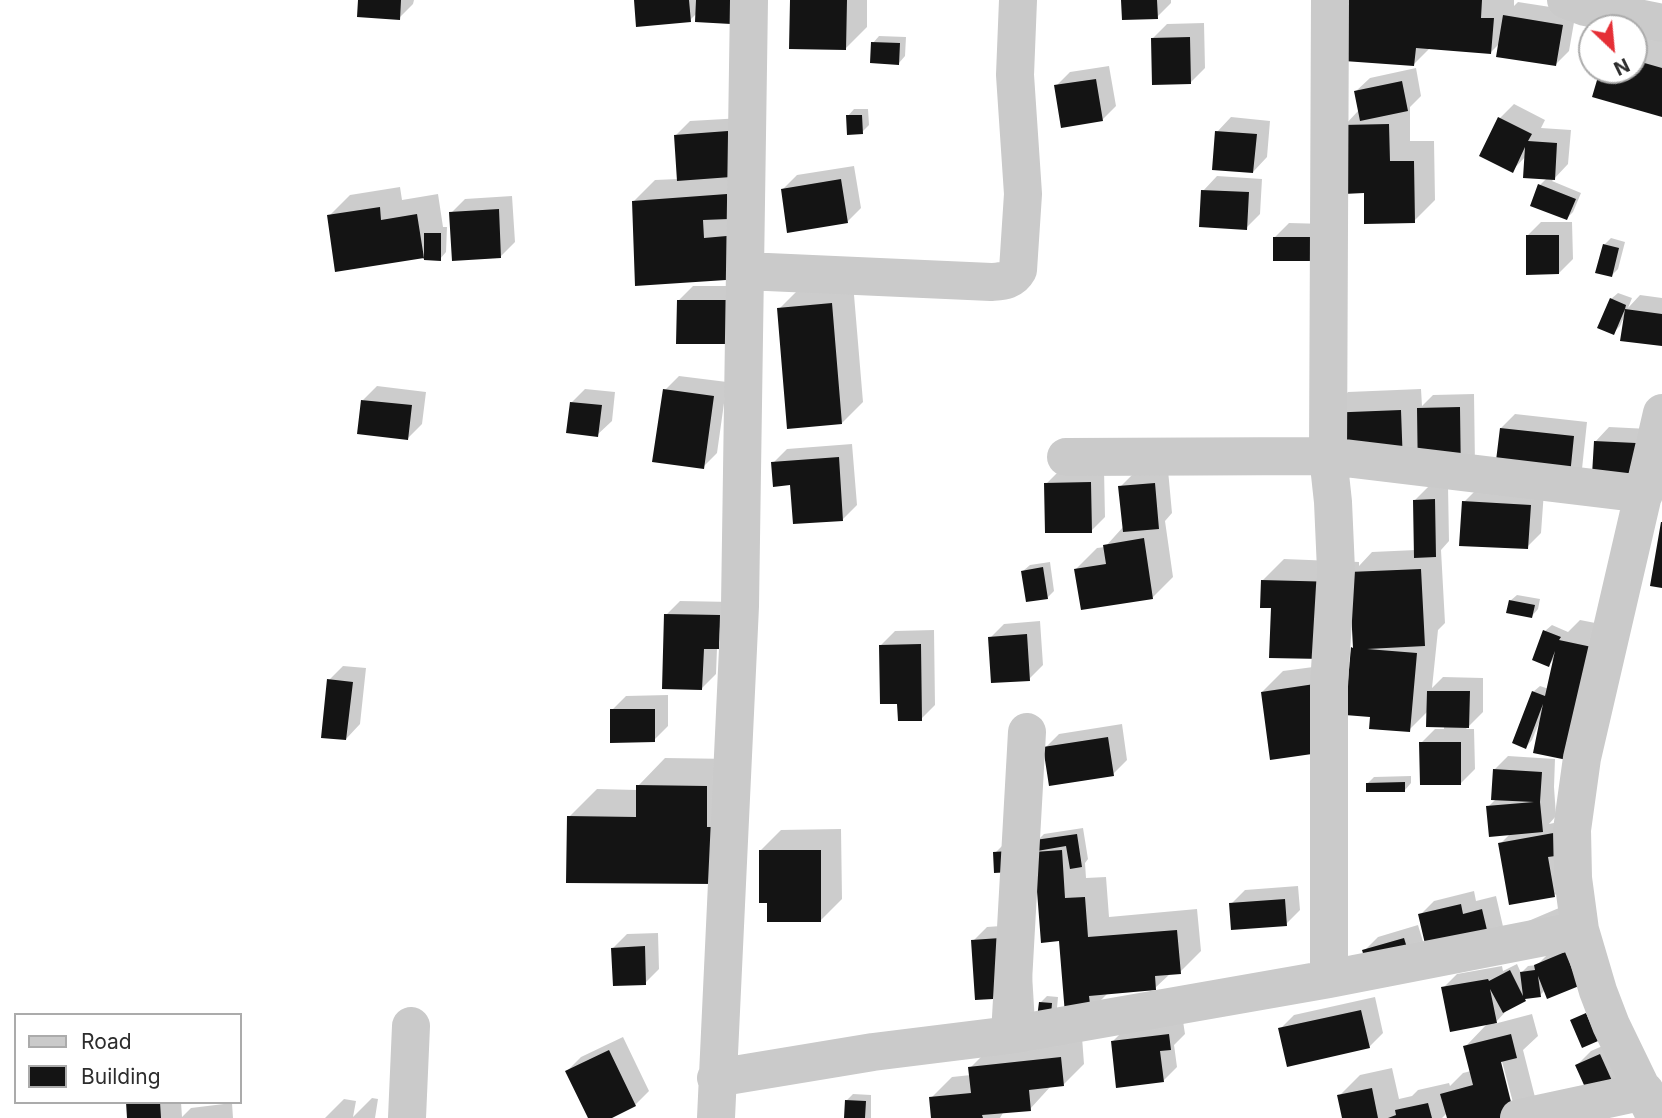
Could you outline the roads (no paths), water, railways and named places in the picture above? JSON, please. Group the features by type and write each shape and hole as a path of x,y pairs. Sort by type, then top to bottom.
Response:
{"street":[{"path":"716,1118 740,606 749,0"},
{"path":"745,271 991,282 1004,281 1014,276 1018,270 1023,194 1015,75 1018,0"},
{"path":"1329,979 1329,686 1336,570 1334,502 1328,456 1330,0"},
{"path":"1566,0 1585,7 1622,8 1662,23"},
{"path":"1519,1118 1651,1105 1611,1024 1580,930 1572,866 1572,830 1582,758 1662,413"},
{"path":"1066,457 1328,456 1644,494"},
{"path":"1010,1035 1027,733"},
{"path":"716,1078 873,1052 1010,1035 1329,979 1580,930"},
{"path":"407,1118 411,1027"}]}
